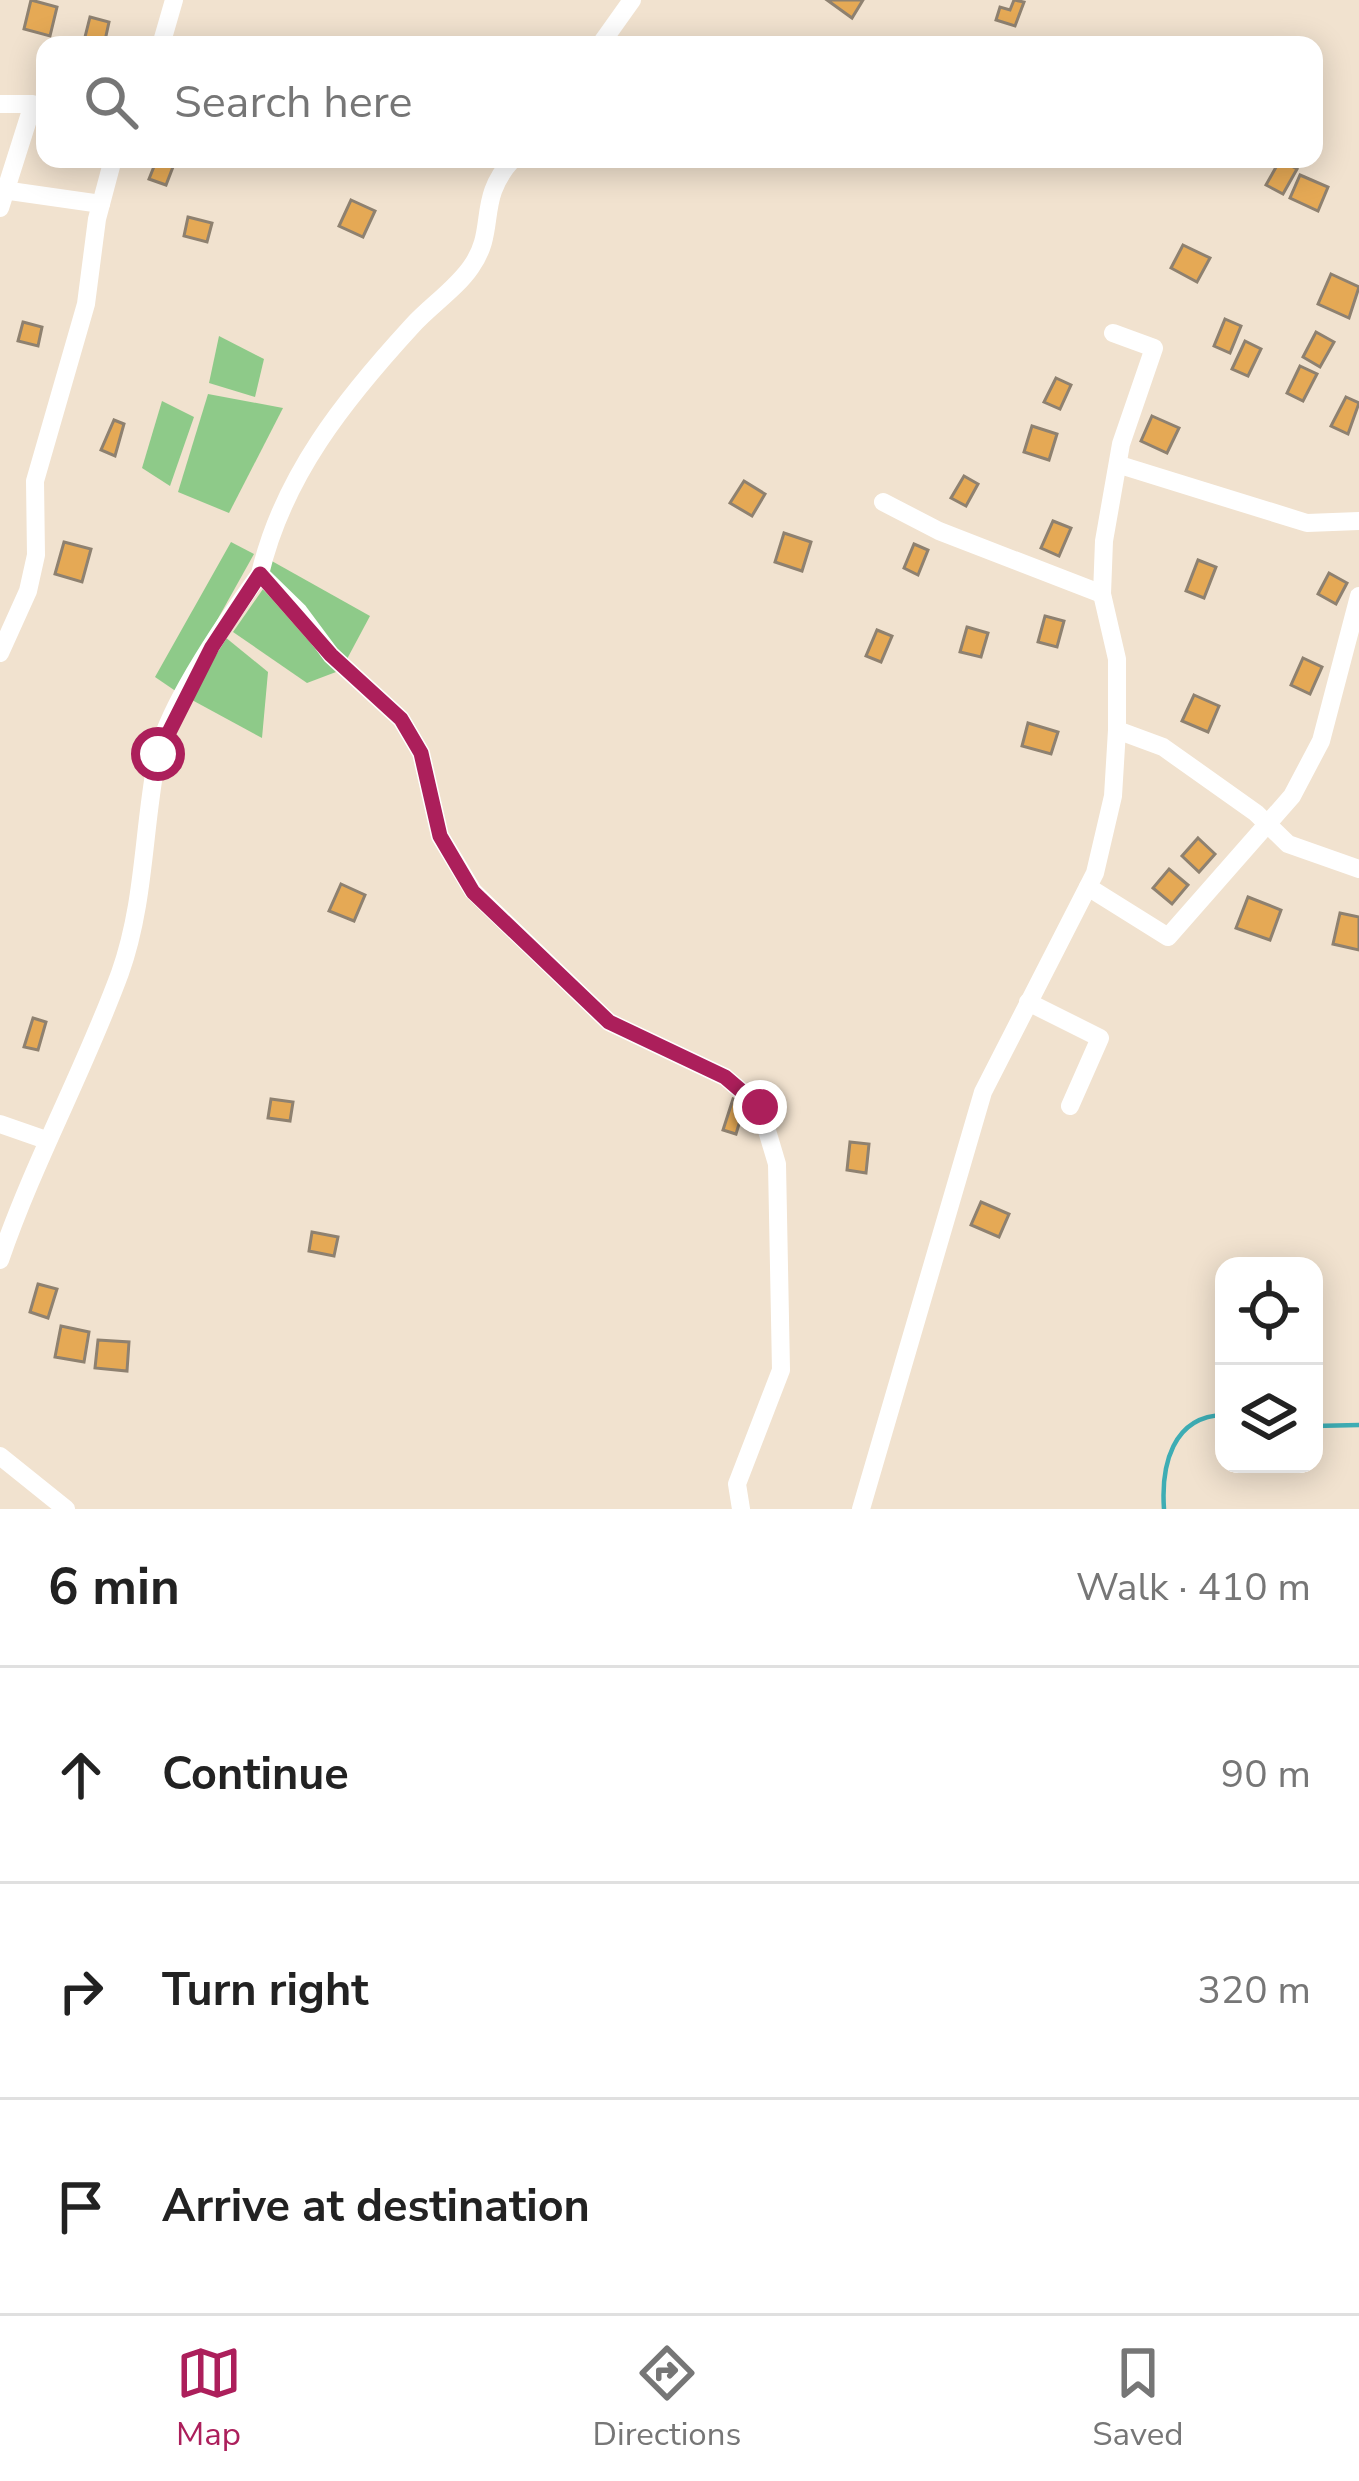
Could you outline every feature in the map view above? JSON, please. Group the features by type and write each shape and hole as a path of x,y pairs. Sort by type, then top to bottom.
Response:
{"street":[{"path":"164,36 174,0"},
{"path":"606,36 632,0"},
{"path":"0,104 33,104 2,199 101,205"},
{"path":"0,652 28,591 36,555 35,482 86,304 111,168"},
{"path":"0,1260 120,971 147,846 158,754 212,647 260,574 278,510 321,436 368,374 471,267 486,232 487,193 505,168"},
{"path":"861,1509 983,1092 1088,887 1113,796 1118,659 1102,594 1104,541 1121,444 1154,348 1114,333"},
{"path":"1120,465 1307,523 1359,521"},
{"path":"883,502 939,531 1102,594"},
{"path":"260,574 331,655 401,719 421,753 440,836 473,892 609,1022 725,1077 760,1107 777,1164 781,1370 737,1484 741,1509"},
{"path":"1088,887 1168,937 1292,796 1321,740 1352,641 1359,596"},
{"path":"1117,730 1162,747 1267,823 1288,844 1359,869"},
{"path":"1028,1002 1100,1038 1070,1106"},
{"path":"0,1124 46,1140"},
{"path":"0,1456 66,1509"}],"green space":[{"path":"219,336 264,359 255,397 209,383"},
{"path":"208,394 283,408 229,513 178,492"},
{"path":"162,401 194,417 170,486 142,468"},
{"path":"231,542 254,554 177,692 155,677"},
{"path":"270,560 370,616 347,659 266,572"},
{"path":"263,589 336,672 307,683 233,632"},
{"path":"225,637 268,672 262,738 192,700"}],"building":[{"path":"31,0 57,7 50,36 24,29"},
{"path":"827,0 863,0 852,18"},
{"path":"1014,0 1024,2 1015,26 996,20 1000,7 1010,10"},
{"path":"90,17 109,22 106,36 85,36"},
{"path":"153,168 173,168 166,185 149,179"},
{"path":"1276,168 1297,169 1283,194 1266,185"},
{"path":"1300,175 1328,187 1318,211 1290,198"},
{"path":"351,200 375,211 363,237 339,226"},
{"path":"188,217 212,223 207,242 184,236"},
{"path":"1183,245 1210,258 1197,282 1171,268"},
{"path":"1331,274 1359,287 1349,318 1318,304"},
{"path":"1225,319 1241,326 1230,353 1214,346"},
{"path":"23,322 42,327 38,346 18,341"},
{"path":"1316,332 1334,342 1320,367 1303,357"},
{"path":"1245,341 1261,349 1248,376 1232,369"},
{"path":"1300,366 1317,374 1303,401 1287,393"},
{"path":"1056,378 1071,385 1060,409 1044,402"},
{"path":"1346,397 1359,403 1348,434 1331,426"},
{"path":"1152,416 1179,428 1167,453 1141,441"},
{"path":"114,420 124,424 115,456 101,450"},
{"path":"1032,426 1057,434 1049,460 1024,452"},
{"path":"964,476 978,484 966,506 951,498"},
{"path":"744,481 765,494 752,516 730,503"},
{"path":"1053,521 1071,528 1059,556 1041,548"},
{"path":"784,533 811,542 802,571 775,562"},
{"path":"64,542 91,549 82,582 55,574"},
{"path":"914,544 928,550 918,575 904,568"},
{"path":"1198,560 1216,567 1204,598 1186,591"},
{"path":"1329,573 1347,583 1336,604 1318,594"},
{"path":"1045,616 1064,621 1057,647 1038,642"},
{"path":"967,627 988,633 981,657 960,652"},
{"path":"877,630 892,636 881,662 866,656"},
{"path":"1303,658 1322,667 1310,694 1291,685"},
{"path":"1194,695 1219,706 1208,732 1182,721"},
{"path":"1028,723 1058,732 1051,754 1022,746"},
{"path":"1198,838 1215,854 1199,872 1182,856"},
{"path":"1169,869 1188,885 1172,904 1153,888"},
{"path":"341,884 365,895 354,921 329,911"},
{"path":"1248,897 1281,910 1270,940 1236,928"},
{"path":"1340,913 1359,917 1359,950 1333,944"},
{"path":"33,1018 46,1022 38,1050 24,1047"},
{"path":"271,1099 293,1102 290,1121 268,1118"},
{"path":"733,1099 745,1104 736,1134 723,1130"},
{"path":"850,1142 869,1144 866,1173 847,1170"},
{"path":"981,1202 1009,1214 999,1237 971,1225"},
{"path":"312,1232 338,1237 334,1256 309,1251"},
{"path":"38,1284 57,1289 48,1318 30,1312"},
{"path":"61,1326 89,1332 84,1362 55,1357"},
{"path":"98,1340 129,1342 127,1371 95,1368"}],"waterway":[{"path":"1164,1509 1165,1476 1173,1446 1192,1424 1215,1416"},
{"path":"1323,1426 1359,1425"}],"route":[{"path":"158,754 212,647 260,574 331,655 401,719 421,753 427,798 440,836 473,892 609,1022 725,1077 760,1107"}]}
